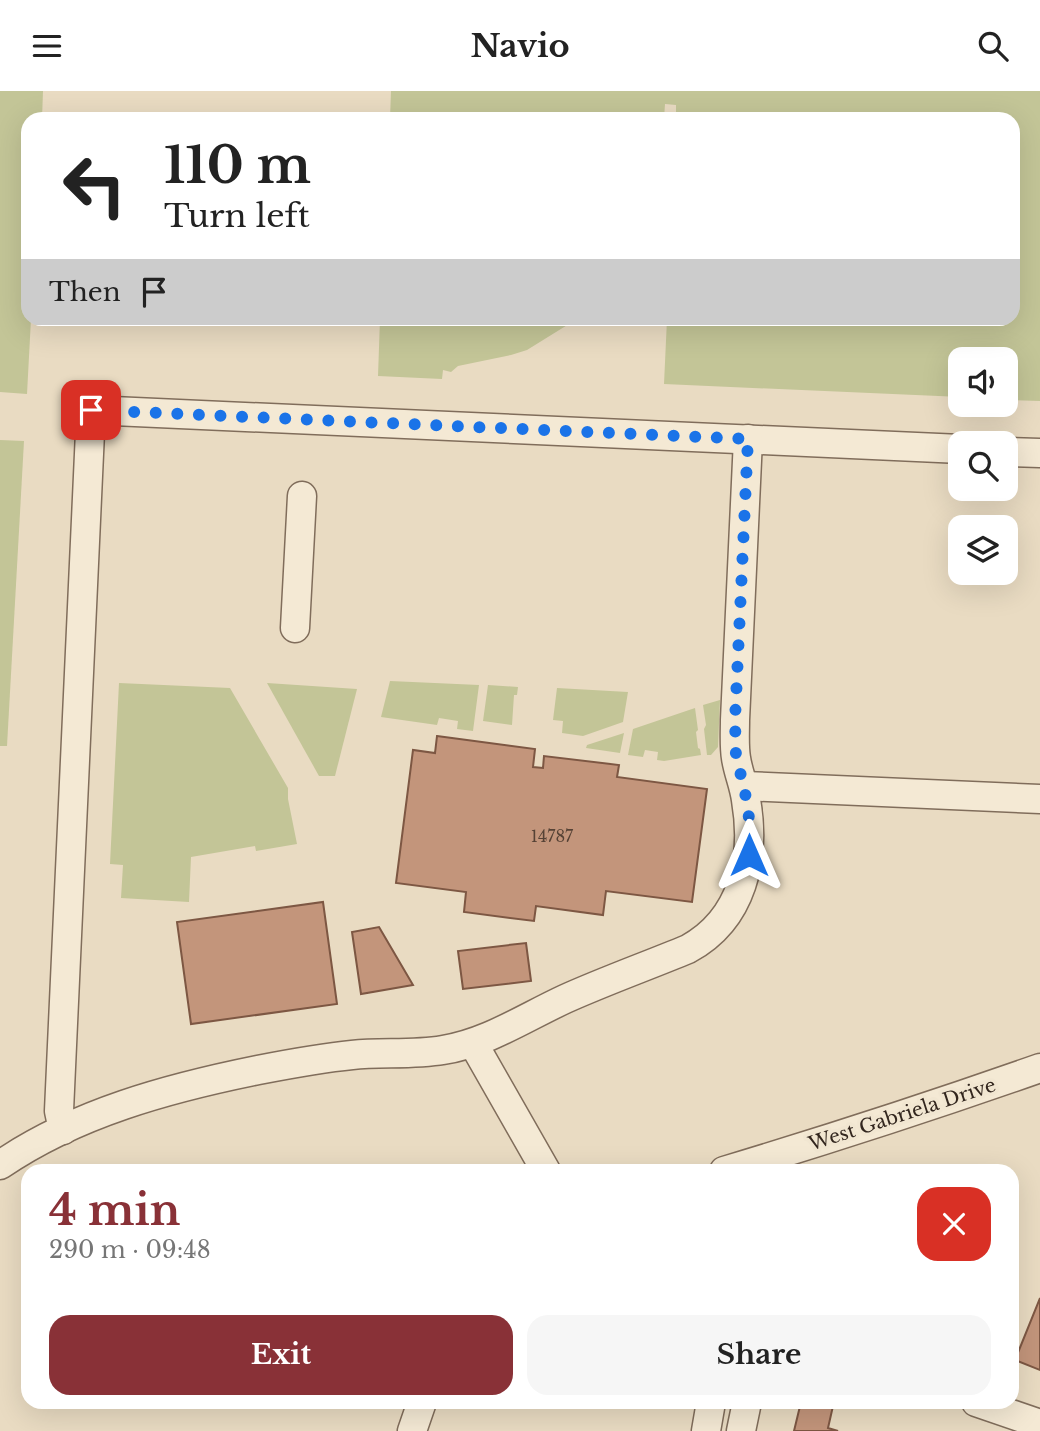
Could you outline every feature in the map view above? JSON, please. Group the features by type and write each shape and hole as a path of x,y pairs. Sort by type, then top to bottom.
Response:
{"street":[{"path":"63,1130 59,1111 91,410 948,448"},
{"path":"0,1165 29,1147 92,1117 210,1080 316,1060 352,1055 442,1051 473,1043 565,999 704,940 729,912 738,897 749,855 749,818 736,758 735,720 748,439"},
{"path":"1018,452 1040,453"},
{"path":"295,628 302,496"},
{"path":"744,786 1040,799"},
{"path":"473,1043 542,1164"},
{"name":"West Gabriela Drive","path":"747,1164 1040,1068"},
{"path":"412,1431 420,1409"},
{"path":"706,1431 710,1409"},
{"path":"741,1431 746,1409"},
{"path":"996,1409 1040,1424"}],"green space":[{"path":"0,91 43,91 42,112 21,112 21,326 31,326 27,394 0,392"},
{"path":"391,91 1040,91 1040,401 1018,400 1018,347 948,347 948,396 664,384 667,326 1020,326 1020,112 676,112 676,105 665,104 664,112 390,112"},
{"path":"380,326 566,326 527,350 458,366 451,372 443,370 442,379 378,376"},
{"path":"0,440 24,441 7,746 0,746"},
{"path":"390,681 479,685 473,731 457,729 458,721 439,718 437,725 381,717"},
{"path":"119,683 230,688 288,788 297,844 256,851 255,846 191,857 189,902 121,898 123,865 110,864"},
{"path":"267,683 357,689 335,776 319,776"},
{"path":"488,685 518,687 517,695 514,695 512,725 483,721"},
{"path":"557,688 628,692 623,722 583,736 562,733 563,721 553,720"},
{"path":"720,700 718,747 711,755 707,755 703,705"},
{"path":"695,708 701,755 664,761 657,760 658,752 645,750 643,757 628,755 633,729"},
{"path":"624,733 620,753 586,748 587,745"}],"building":[{"path":"437,736 535,749 533,767 543,768 544,756 619,765 617,777 707,789 692,902 606,891 603,915 536,906 534,921 464,912 466,892 396,883 413,750 435,753"},
{"path":"323,902 337,1004 191,1024 177,922"},
{"path":"379,927 413,985 361,994 352,932"},
{"path":"526,943 531,981 463,989 458,951"},
{"path":"1040,1298 1040,1370 1019,1362 1019,1350"},
{"path":"799,1409 832,1409 828,1428 838,1431 794,1431"}],"route":[{"path":"91,410 748,439 735,720 736,758 749,818 749,855"}]}
